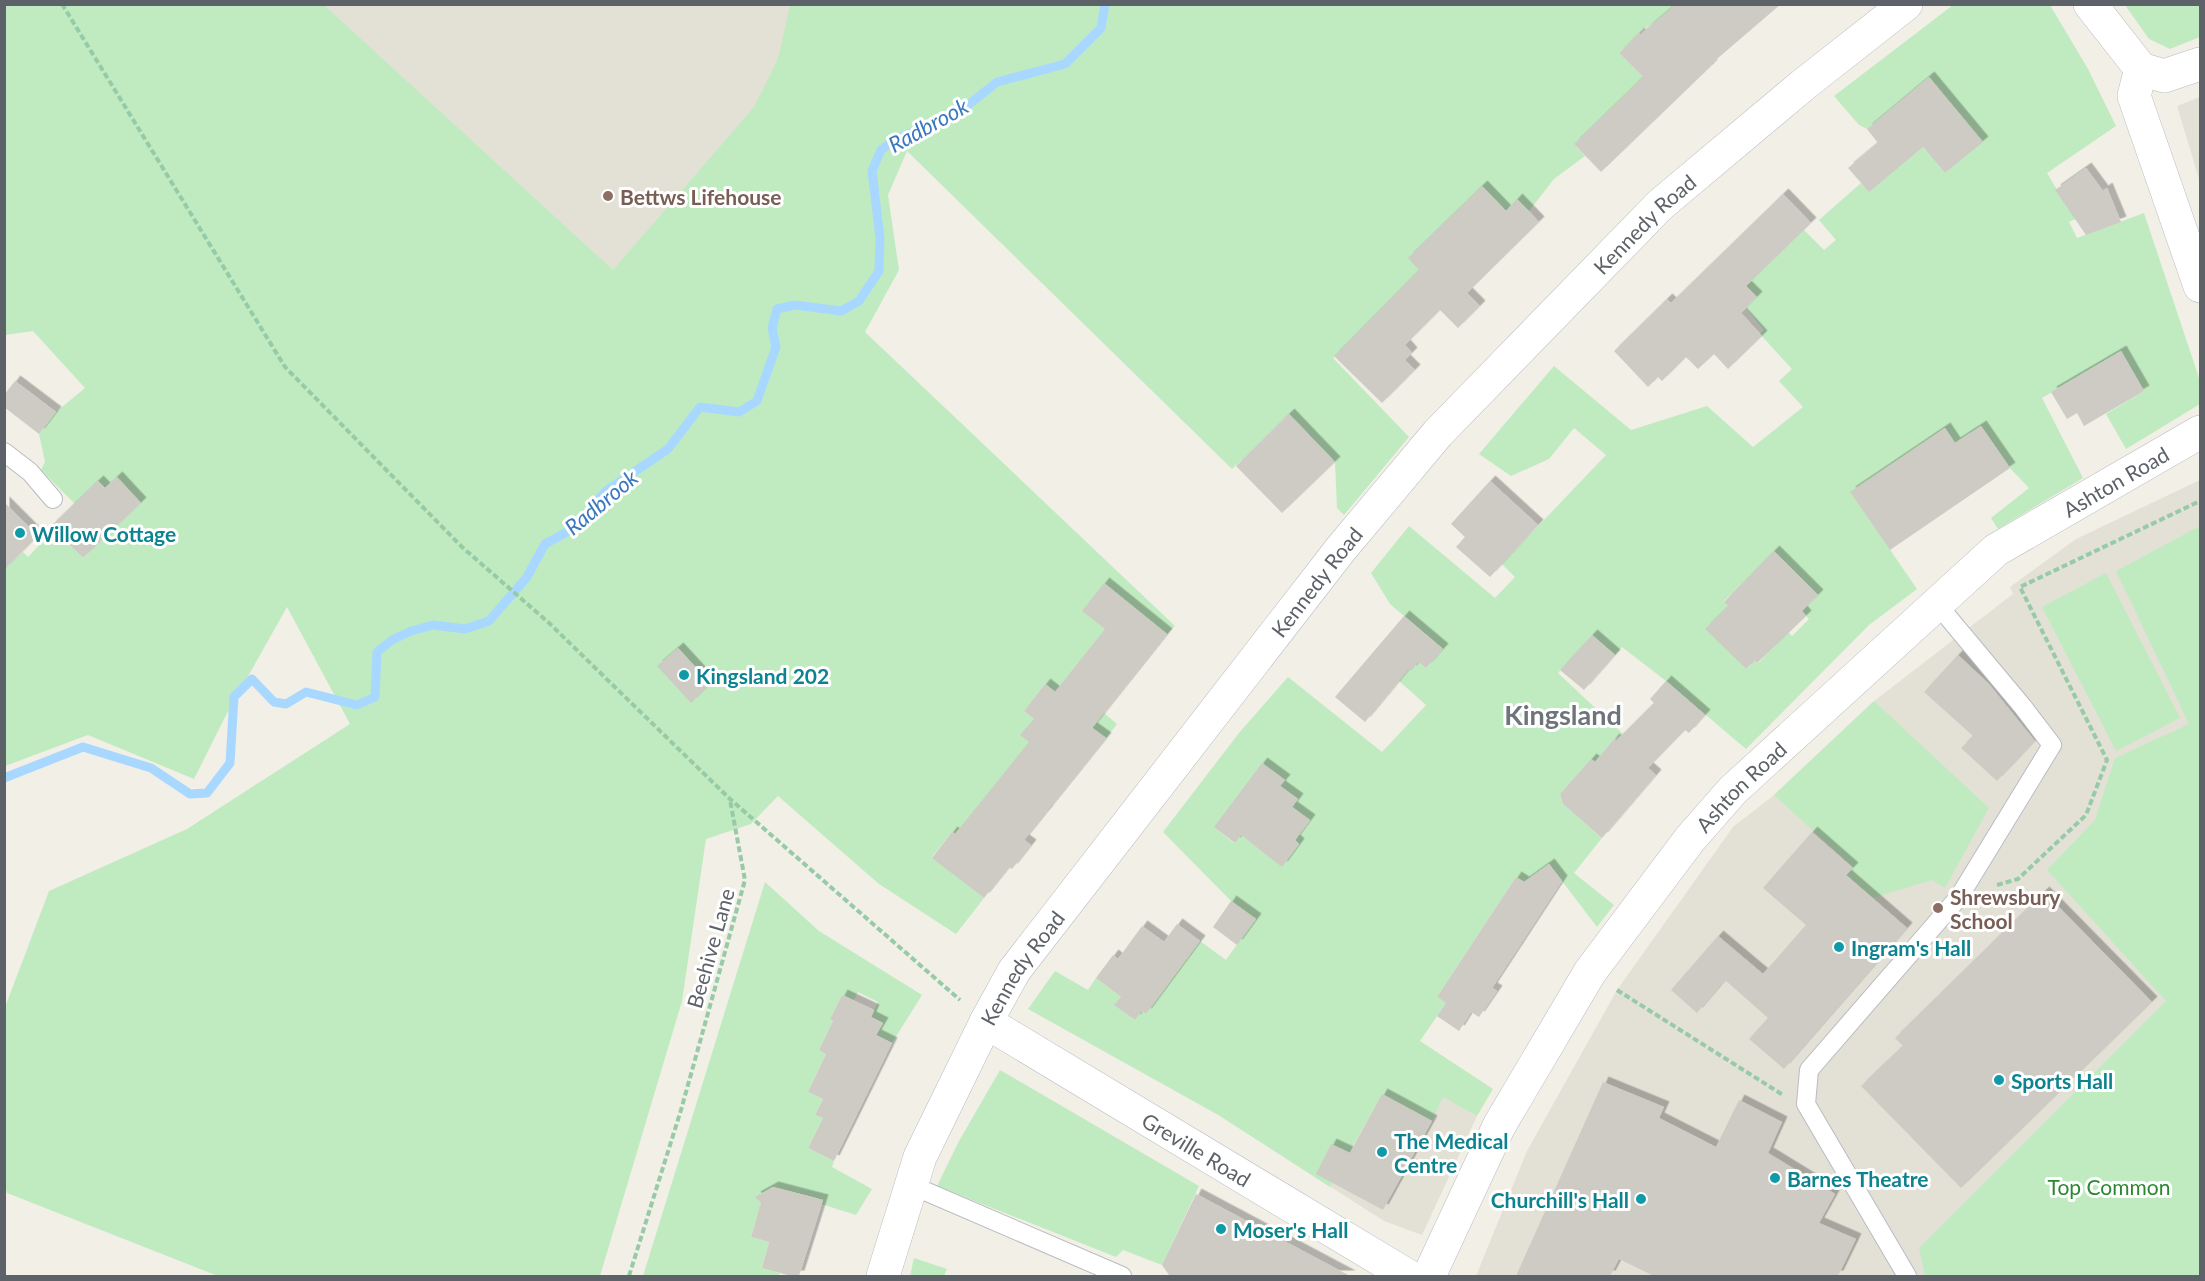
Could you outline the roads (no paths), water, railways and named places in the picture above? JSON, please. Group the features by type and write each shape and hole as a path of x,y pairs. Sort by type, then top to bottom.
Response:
{"street":[{"name":"Kennedy Road","path":"883,1276 920,1157 986,1022 1014,971 1340,550 1438,433 1660,205 1803,85 1906,4"},
{"path":"2090,4 2141,69 2164,76 2200,63"},
{"path":"2141,69 2134,96 2200,286"},
{"name":"Ashton Road","path":"1429,1276 1499,1126 1590,972 1690,839 1733,790 1996,550 2200,432"},
{"name":"Greville Road","path":"986,1022 1408,1276"}],"lane":[{"path":"4,452 30,472 53,499"},
{"path":"1907,1276 1806,1104 1809,1070 1959,897 2052,745 1937,604"},
{"path":"911,1185 1122,1276"}],"waterway":[{"name":"Radbrook","path":"4,778 83,747 151,768 190,794 207,793 230,763 234,697 252,679 274,702 286,704 306,692 357,705 375,697 377,652 392,640 411,631 433,625 465,629 489,621 527,577 545,544 574,528 606,491 668,449 700,407 739,412 757,401 776,347 772,328 777,309 795,305 841,311 859,301 879,271 880,238 872,171 881,150 894,140 962,110 997,82 1065,64 1101,28 1105,4"}],"place":[{"name":"Bettws Lifehouse","path":"608,196"},
{"name":"Willow Cottage","path":"20,533"},
{"name":"Kingsland 202","path":"684,675"},
{"name":"Shrewsbury School","path":"1938,908"},
{"name":"Ingram's Hall","path":"1839,947"},
{"name":"Sports Hall","path":"1999,1080"},
{"name":"The Medical Centre","path":"1382,1152"},
{"name":"Barnes Theatre","path":"1775,1178"},
{"name":"Churchill's Hall","path":"1641,1199"},
{"name":"Moser's Hall","path":"1221,1229"}],"district":[{"name":"Kingsland","path":"1563,714"}],"park label":[{"name":"Top Common","path":"2109,1186"}]}
